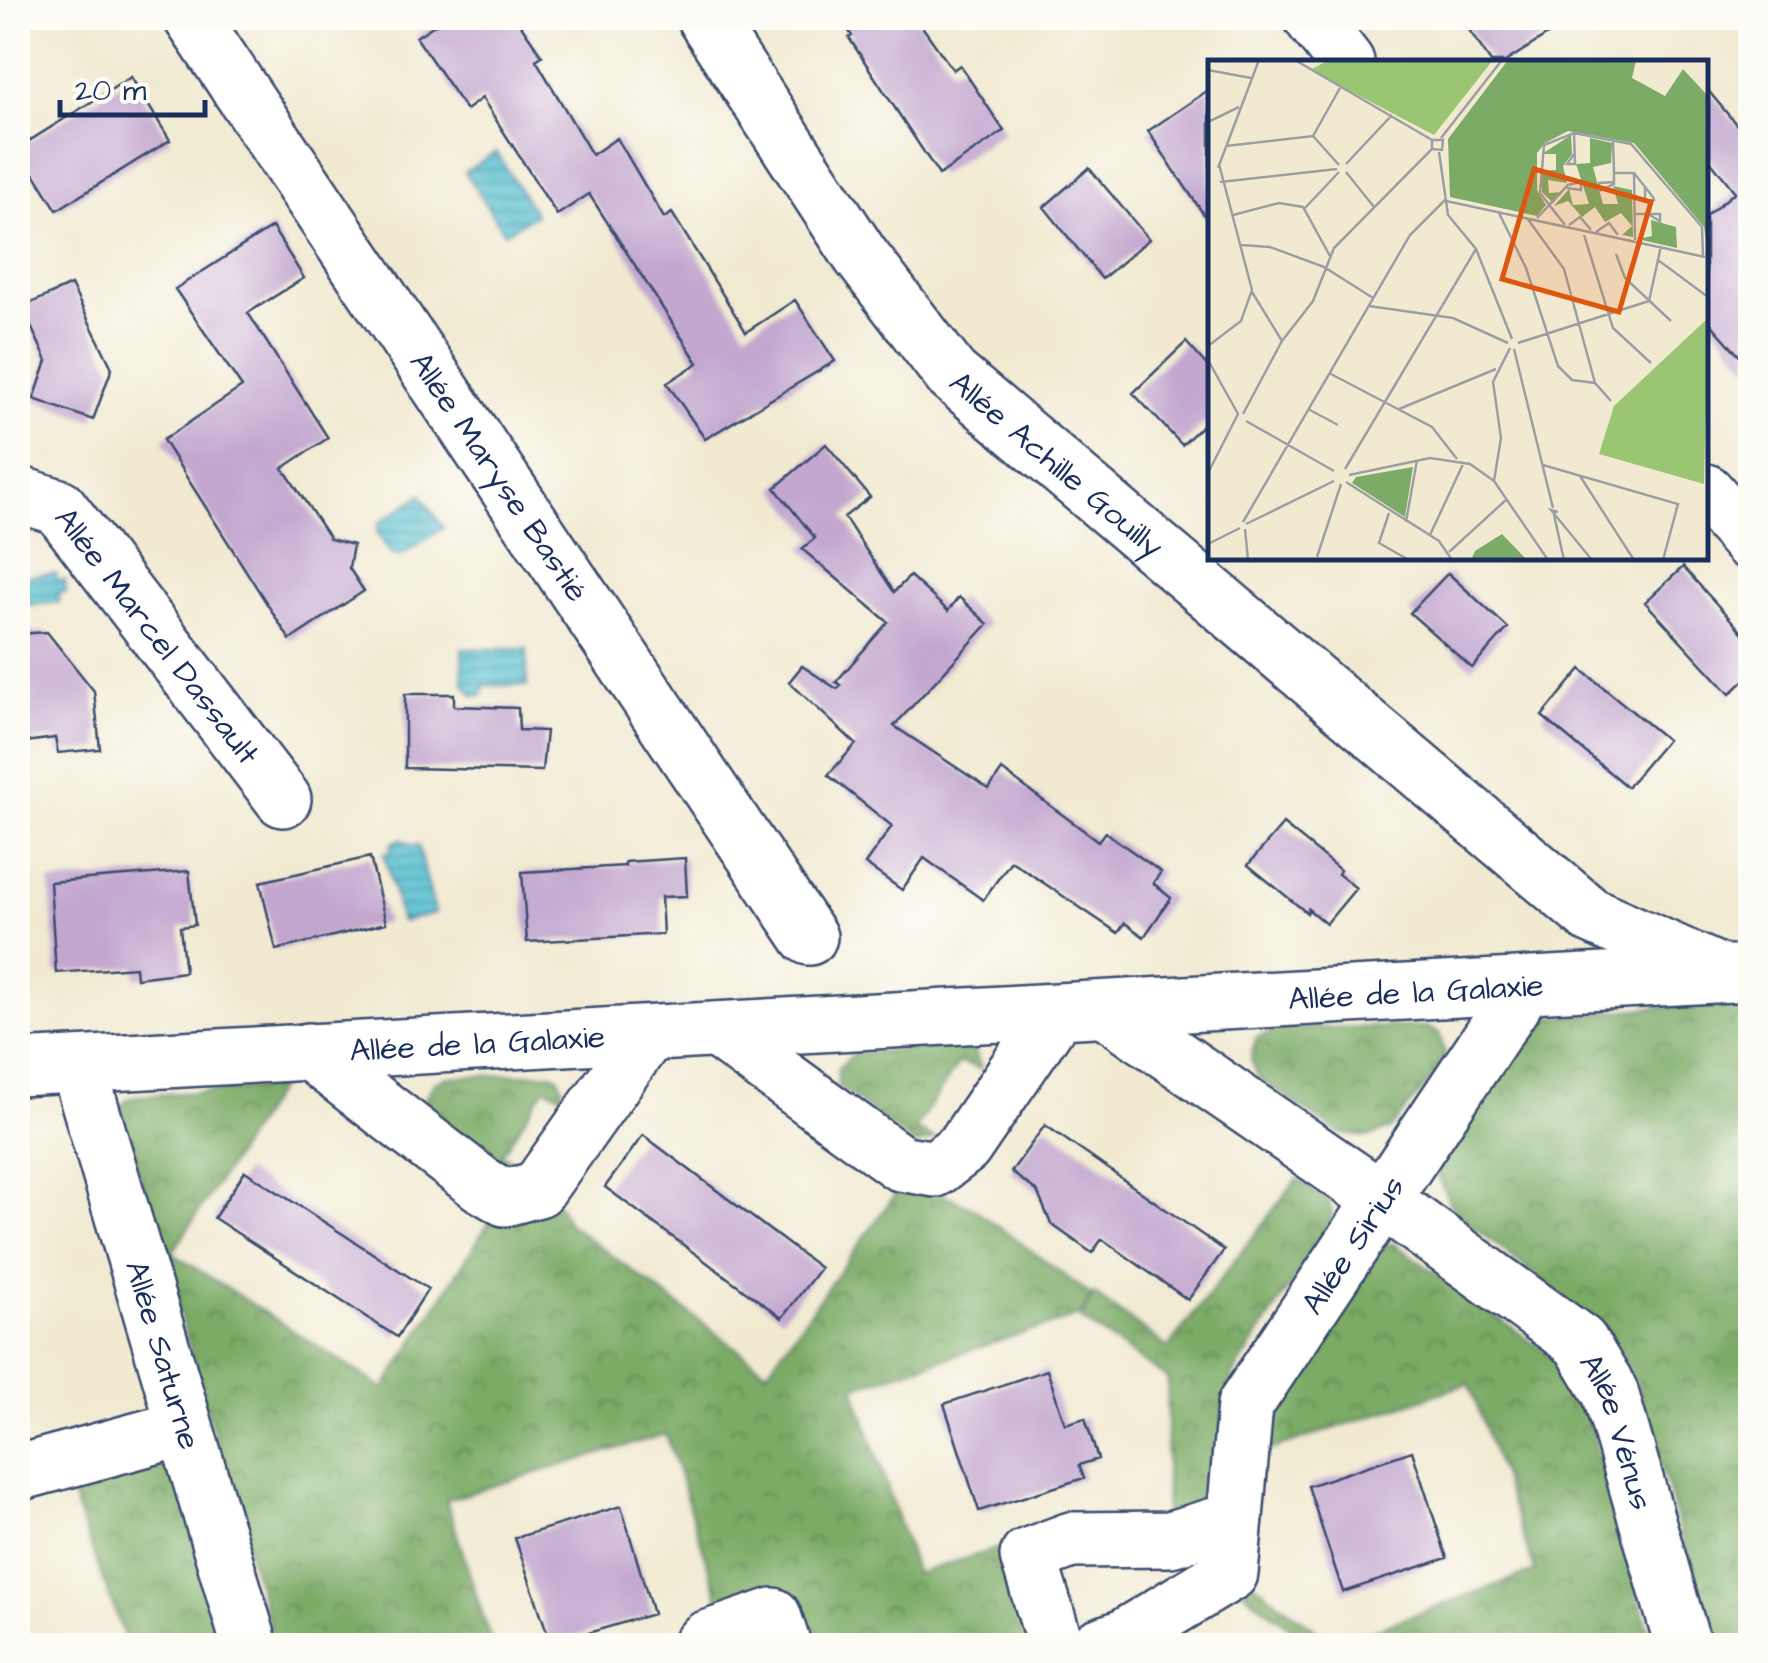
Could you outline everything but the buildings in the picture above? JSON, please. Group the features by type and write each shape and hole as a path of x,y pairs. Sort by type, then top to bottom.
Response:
{"street":[{"name":"Allée Maryse Bastié","path":"192,18 809,937"},
{"name":"Allée Achille Gouilly","path":"706,18 860,255 951,374 1590,915 1739,974"},
{"path":"1312,18 1344,60"},
{"name":"Allée Marcel Dassault","path":"18,494 59,507 283,799"},
{"path":"1708,494 1750,542"},
{"name":"Allée de la Galaxie","path":"18,1068 1739,974"},
{"name":"Allée Sirius","path":"1100,1646 1124,1637 1230,1573 1245,1405 1525,986"},
{"path":"717,1030 900,1163 934,1169 964,1147 1081,1010 1380,1198"},
{"name":"Allée de la Galaxie","path":"308,1051 481,1184 506,1198 538,1188 648,1034"},
{"name":"Allée Saturne","path":"78,1064 250,1646"},
{"name":"Allée Vénus","path":"1380,1198 1580,1342 1610,1392 1683,1646"},
{"path":"18,1473 184,1428"},
{"path":"1056,1646 1028,1556 1070,1540 1170,1539 1232,1521"},
{"path":"700,1646 706,1639 774,1616 783,1646"}],"green space":[{"path":"1750,998 1750,1645 1713,1645 1637,1384 1604,1330 1453,1210 1434,1168 1539,1019"},
{"path":"1425,1027 1439,1033 1445,1054 1436,1073 1390,1129 1367,1137 1339,1133 1259,1079 1251,1059 1256,1038 1281,1028"},
{"path":"959,1045 975,1051 981,1069 959,1062 915,1129 935,1139 916,1145 838,1086 838,1068 854,1054"},
{"path":"552,1073 558,1076 566,1098 545,1087 502,1154 519,1165 504,1171 431,1117 425,1099 435,1082 448,1077"},
{"path":"279,1087 172,1253 384,1389 490,1221 557,1203 569,1224 767,1371 900,1188 931,1189 973,1208 1091,1295 1079,1316 854,1387 916,1574 1006,1546 1038,1645 801,1645 726,1621 666,1434 446,1500 492,1645 275,1645 120,1107 138,1096"},
{"path":"1297,1179 1328,1199 1333,1218 1233,1375 1212,1492 1201,1515 1165,1518 1168,1379 1081,1319 1094,1294 1168,1348"},
{"path":"1393,1243 1561,1363 1582,1396 1653,1645 1313,1645 1243,1591 1251,1581 1335,1644 1535,1571 1469,1383 1264,1452 1264,1425 1368,1252"},
{"path":"172,1456 229,1645 106,1645 125,1638 68,1485"}],"water":[{"path":"496,152 535,214 504,233 465,172"},
{"path":"421,495 443,528 401,556 391,554 377,533 379,523"},
{"path":"56,573 57,581 65,580 66,592 59,592 59,602 18,606 18,577"},
{"path":"462,649 527,649 527,686 484,685 482,696 473,695 463,682"},
{"path":"401,839 418,845 435,913 401,922 384,853 390,852 392,843"}]}
